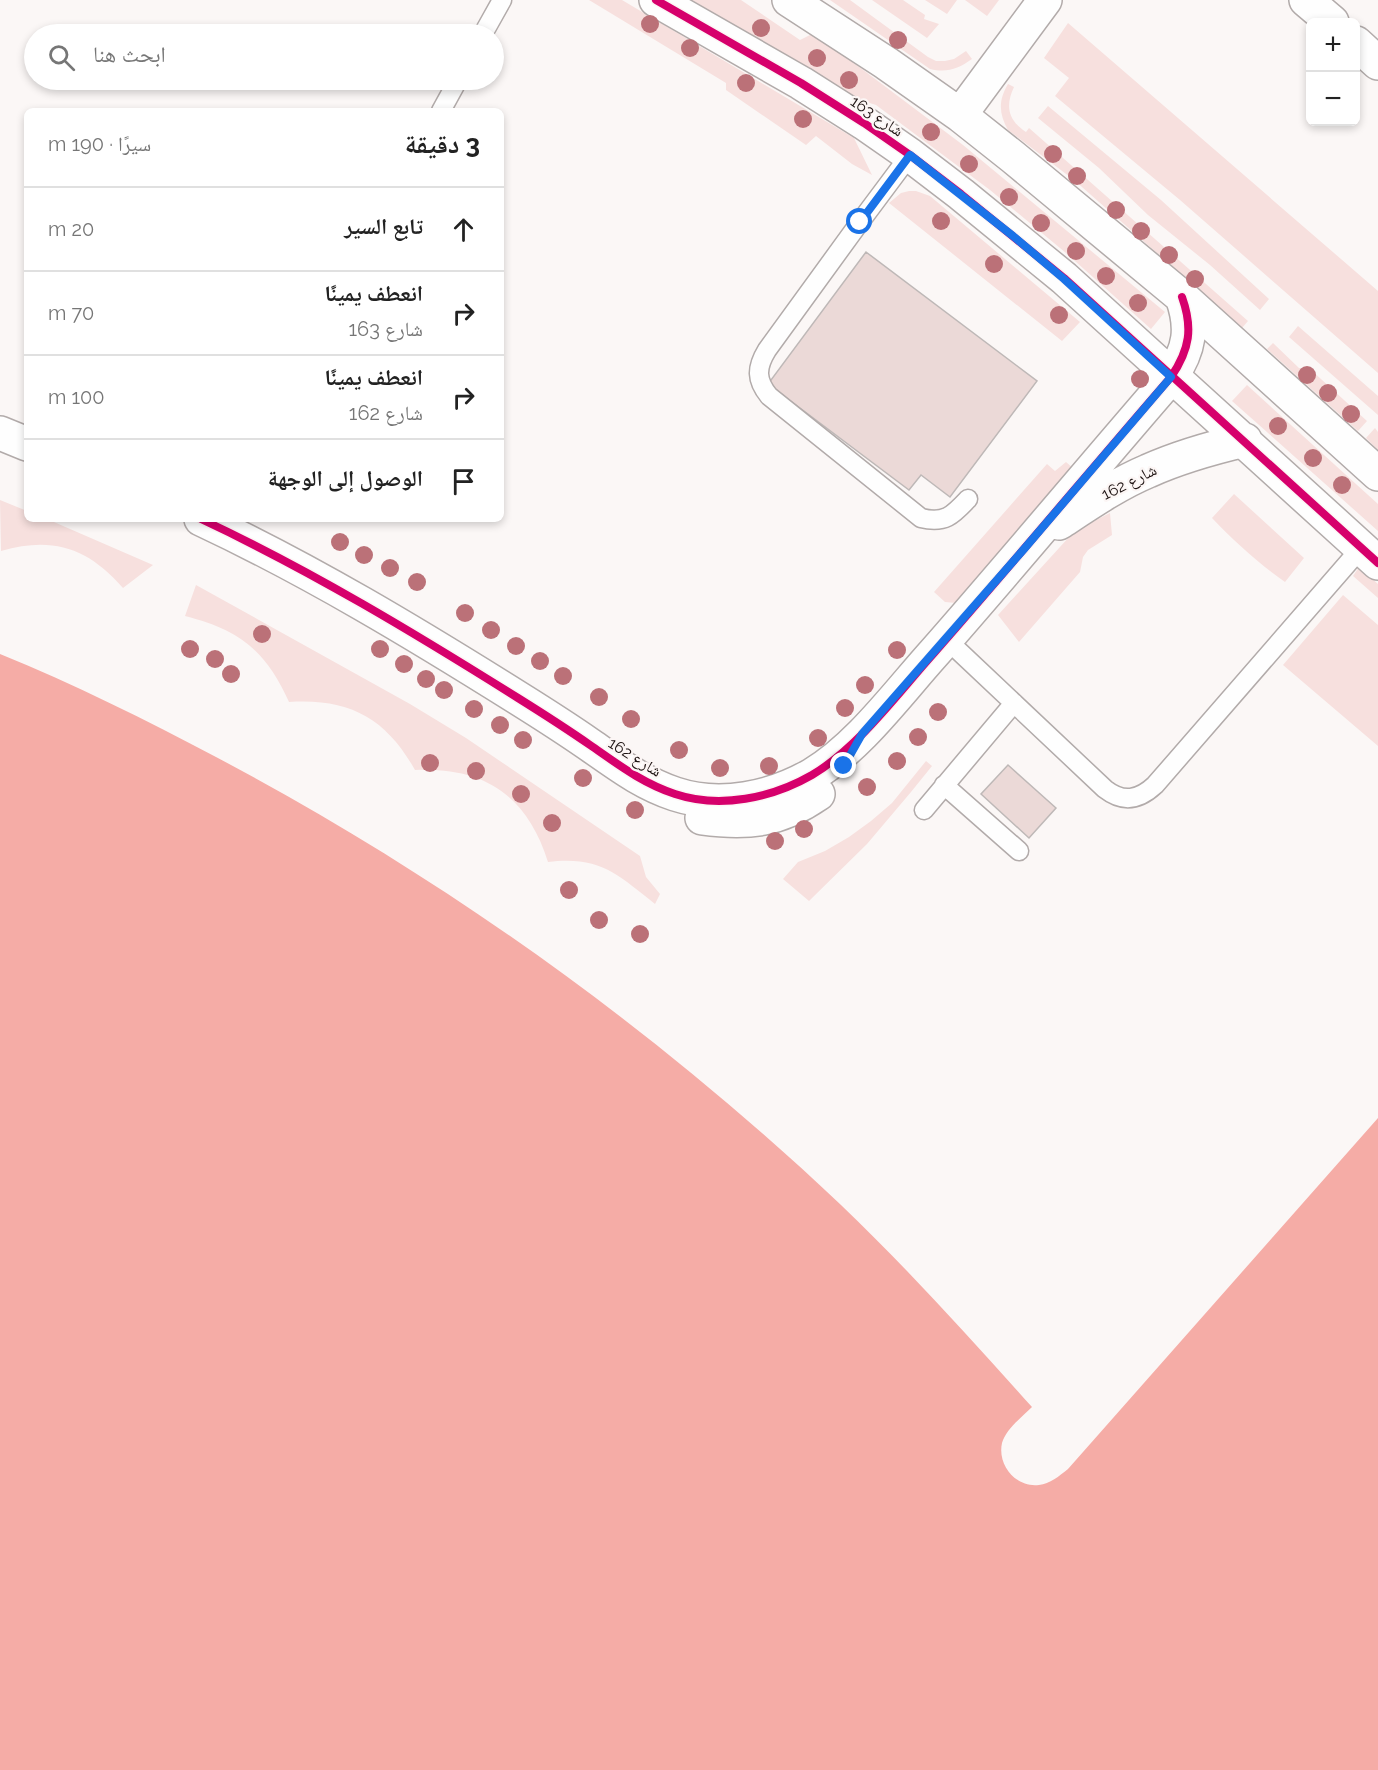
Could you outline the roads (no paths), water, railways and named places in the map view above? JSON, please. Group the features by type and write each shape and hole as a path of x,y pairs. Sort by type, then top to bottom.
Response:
{"street":[{"name":"شارع 163","path":"656,0 801,83 910,155 1056,271 1370,555"},
{"path":"789,0 886,63 960,115 1182,297 1378,474"},
{"path":"960,115 1045,0"},
{"path":"1306,0 1327,18"},
{"path":"1360,47 1378,63"},
{"name":"شارع 162","path":"213,522 344,594 450,656 522,700 641,780 679,795 699,799 718,800 759,796 778,791 814,773 831,762 862,734 1171,377 1187,347 1189,330 1182,297"},
{"path":"0,433 24,443"},
{"name":"شارع 162","path":"1024,549 1083,507 1146,472 1194,453 1245,440"}],"lane":[{"path":"489,24 502,0"},
{"path":"443,108 453,90"},
{"path":"910,155 767,350 759,368 759,378 769,396 921,518 940,520 950,516 968,499"},
{"path":"946,639 1112,795 1131,799 1140,796 1155,785 1370,555"},
{"path":"924,810 1014,703"},
{"path":"944,785 1019,850"}]}
